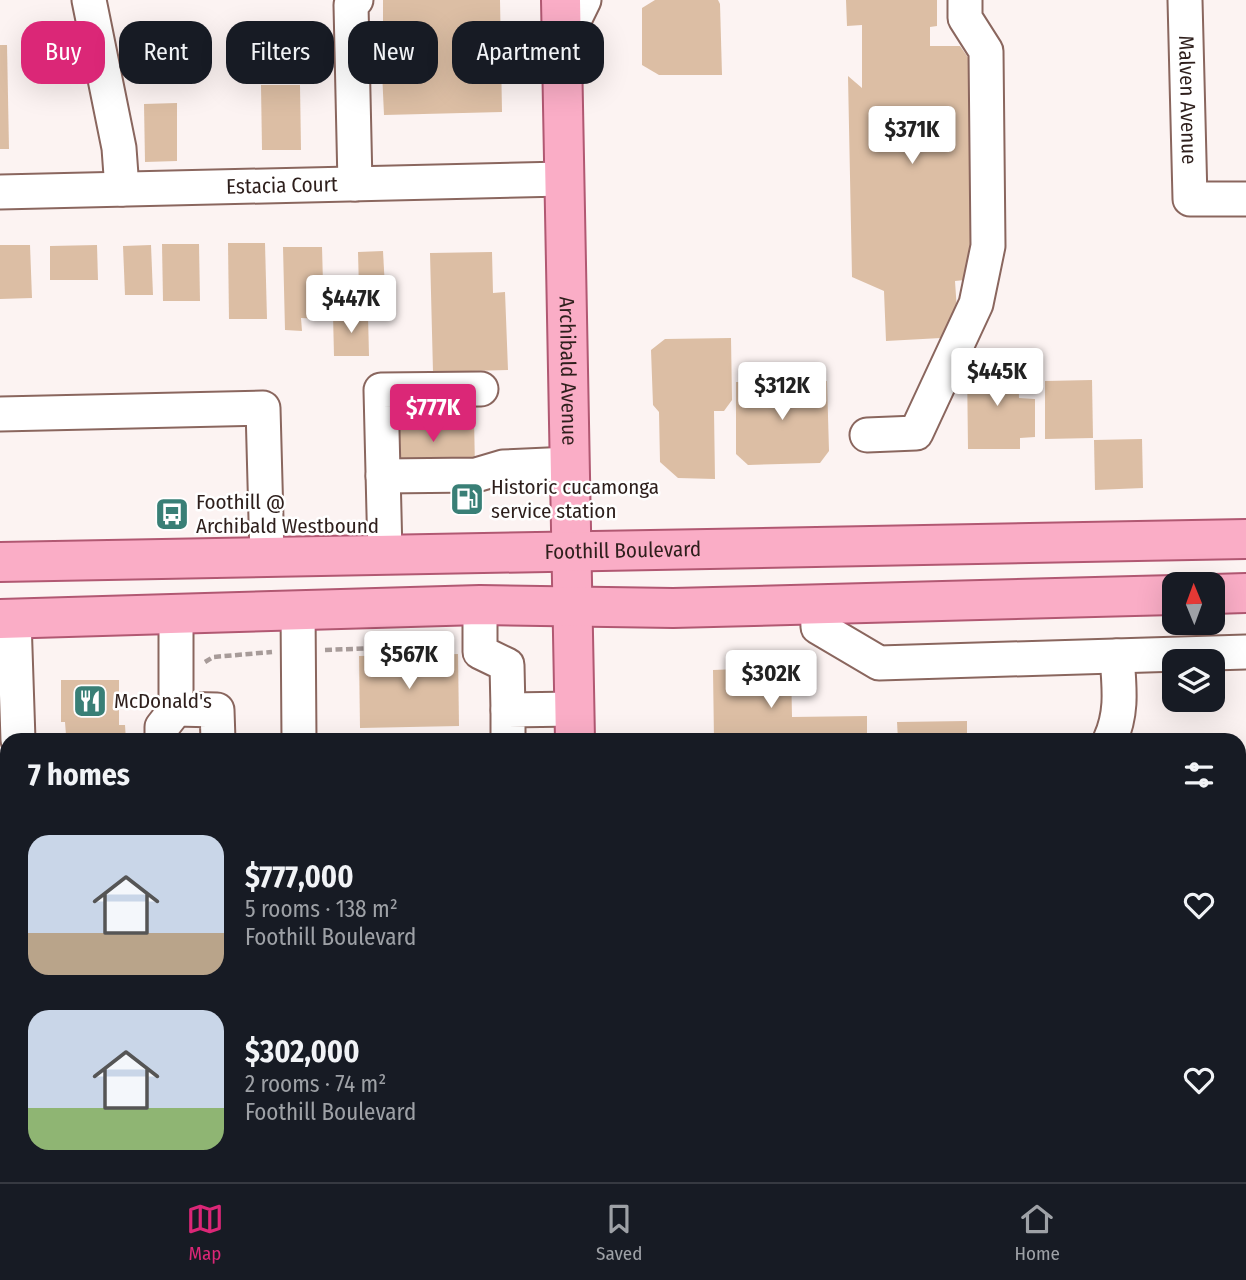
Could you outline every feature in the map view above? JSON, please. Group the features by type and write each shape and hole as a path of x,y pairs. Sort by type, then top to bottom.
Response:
{"main road":[{"name":"Archibald Avenue","path":"561,0 561,21"},
{"name":"Archibald Avenue","path":"562,84 575,724"},
{"name":"Foothill Boulevard","path":"0,562 1246,539"},
{"path":"1225,594 1246,593"},
{"path":"7,619 480,605 673,608 1162,595"}],"street":[{"path":"89,0 119,148 122,189"},
{"path":"355,184 351,5 356,0"},
{"path":"574,21 584,0"},
{"path":"867,435 916,433 976,304 988,246 986,51 965,18 965,0"},
{"name":"Malven Avenue","path":"1185,0 1190,199 1246,199"},
{"name":"Estacia Court","path":"0,192 563,179"},
{"path":"384,554 381,390 481,389"},
{"path":"0,414 263,408 267,556"},
{"path":"383,477 476,475 503,467 570,464"},
{"path":"817,604 818,626 879,663 1246,652"},
{"path":"480,605 480,652 507,665 508,725 575,724"},
{"path":"298,609 299,733"},
{"path":"162,733 162,727 176,709 176,612"},
{"path":"7,619 18,733"},
{"path":"1114,733 1121,704 1117,656"},
{"path":"176,709 217,710 218,733"}],"path":[{"path":"323,650 480,644"},
{"path":"202,665 213,657 276,651"}],"building":[{"path":"383,0 500,0 500,21 452,21 452,84 502,84 502,112 384,115 383,84 438,84 438,21 383,21"},
{"path":"655,0 718,0 722,75 659,75 642,65 642,8"},
{"path":"846,0 937,0 937,26 930,27 930,46 960,46 974,66 977,261 965,280 955,281 957,311 941,338 886,341 884,291 852,277 848,76 862,88 862,25 847,26"},
{"path":"0,45 7,45 9,149 0,149"},
{"path":"261,85 300,85 301,150 262,150"},
{"path":"177,103 177,161 145,162 144,104"},
{"path":"228,243 265,243 267,319 229,319"},
{"path":"162,244 199,244 200,301 163,301"},
{"path":"0,245 30,245 32,298 0,299"},
{"path":"97,245 98,280 50,280 50,246"},
{"path":"151,245 153,295 125,295 123,246"},
{"path":"283,247 322,247 324,319 301,318 302,331 285,330"},
{"path":"383,251 385,288 359,289 358,252"},
{"path":"492,252 493,293 505,292 508,370 433,372 430,253"},
{"path":"333,314 368,315 369,356 334,356"},
{"path":"731,338 732,400 724,411 714,411 715,479 678,478 660,462 659,412 653,405 651,350 665,339"},
{"path":"1018,364 1019,398 1035,399 1035,437 1020,438 1020,449 968,449 967,365"},
{"path":"1092,380 1093,438 1045,439 1045,381"},
{"path":"827,381 829,451 820,463 748,465 736,454 736,382"},
{"path":"474,417 475,470 392,471 391,418"},
{"path":"1142,439 1143,488 1095,490 1094,440"},
{"path":"458,654 459,726 360,728 359,656"},
{"path":"791,667 792,717 867,716 867,733 714,733 713,670"},
{"name":"McDonald's","path":"61,680 119,680 119,725 125,725 126,733 66,733 65,722 61,722"},
{"path":"967,721 967,733 898,733 897,722"}],"place":[{"name":"Historic cucamonga service station","path":"467,499"},
{"name":"Foothill @ Archibald Westbound","path":"172,514"},
{"name":"McDonald's","path":"90,701"}]}
